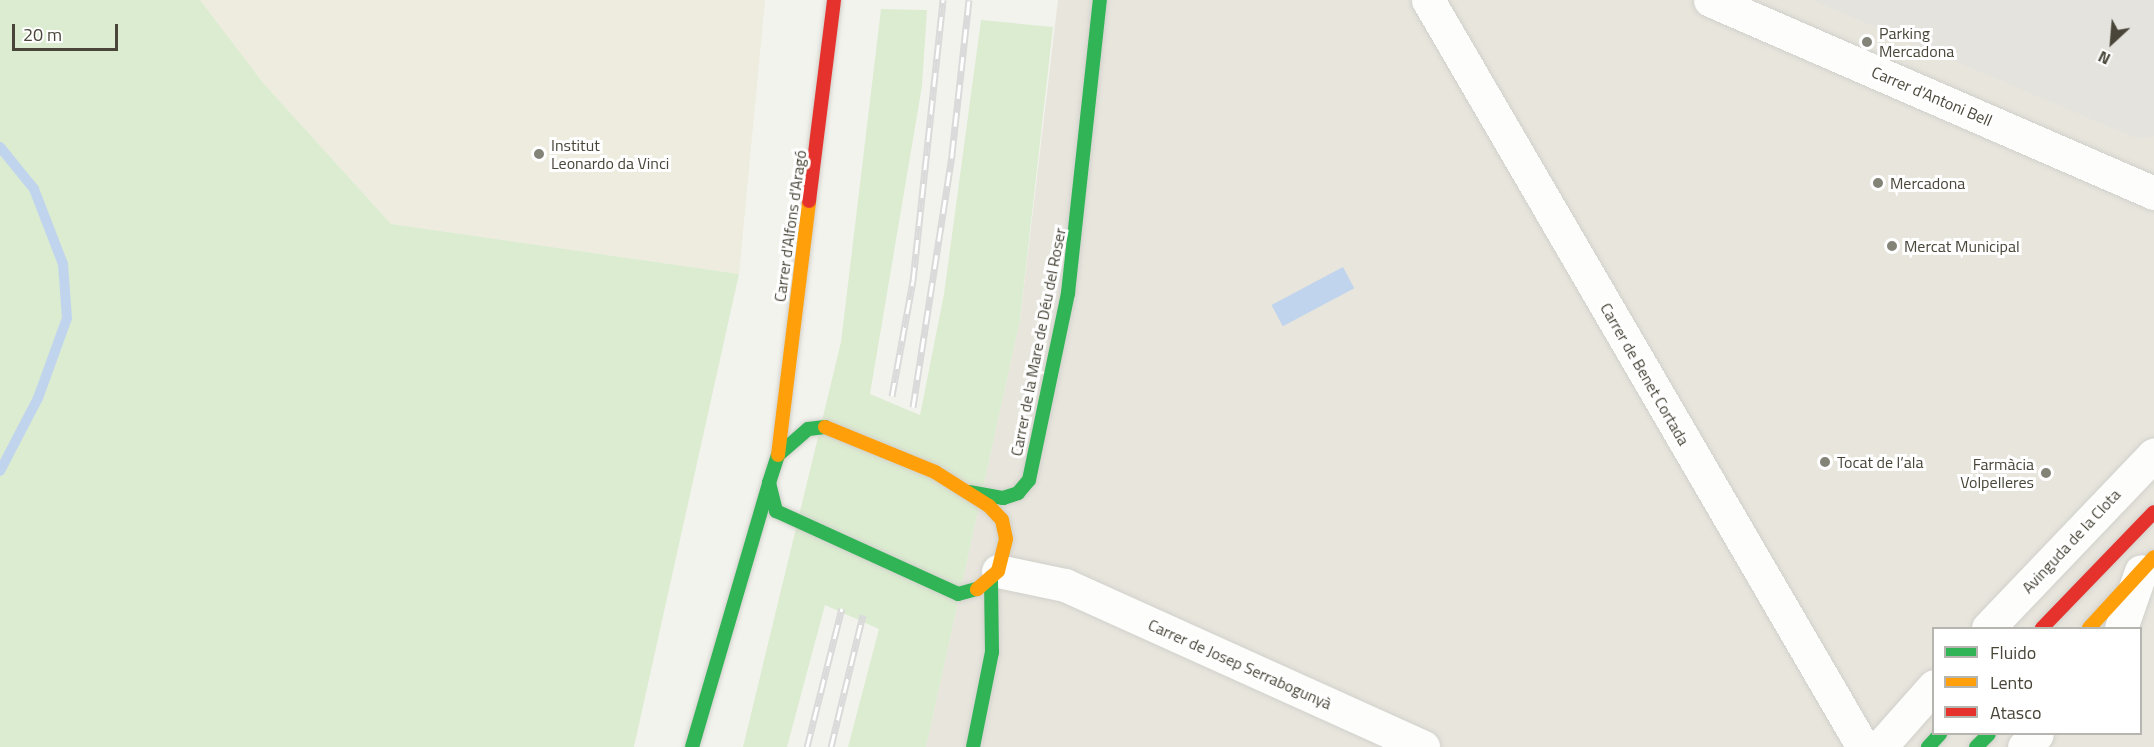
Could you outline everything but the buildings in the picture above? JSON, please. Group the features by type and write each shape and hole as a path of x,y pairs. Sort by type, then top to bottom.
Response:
{"street":[{"name":"Carrer d'Alfons d'Aragó","path":"769,483 778,455 786,372 834,0"},
{"name":"Carrer de la Mare de Déu del Roser","path":"969,492 1003,498 1018,493 1029,480 1071,271 1100,0"},
{"name":"Carrer de Benet Cortada","path":"1428,0 1863,747"},
{"name":"Carrer d'Antoni Bell","path":"1710,0 2154,193"},
{"path":"786,372 800,395"},
{"path":"812,412 834,430 969,492 1002,520 1006,539 994,574 993,617 973,747"},
{"path":"778,455 808,429 834,430"},
{"name":"Avinguda de la Clota","path":"1989,627 2154,454"},
{"path":"769,483 776,511 822,536 937,589 971,594 993,617"},
{"path":"692,747 769,483"},
{"path":"2043,627 2154,512"},
{"path":"800,539 822,536"},
{"name":"Carrer de Josep Serrabogunyà","path":"1006,539 1015,554 1057,582 1417,746"},
{"path":"744,574 764,553"},
{"path":"2090,627 2147,564"},
{"path":"2121,627 2147,564"},
{"path":"971,594 994,574"},
{"name":"Carrer de Josep Serrabogunyà","path":"994,574 1057,582"},
{"path":"1880,747 1932,688"},
{"path":"1928,747 1939,735"},
{"path":"1976,747 1988,735"},
{"path":"2024,747 2036,735"}],"shaded area":[{"name":"Institut Leonardo da Vinci","path":"200,0 765,0 739,274 391,224 264,84"},
{"path":"1058,0 2154,0 2154,747 926,747 1020,320"},
{"path":"1812,0 2154,0 2154,136 2138,139"}],"green space":[{"path":"0,0 200,0 264,84 391,224 739,274 634,747 0,747"},
{"path":"881,9 927,10 922,86 870,394 920,415 944,294 981,20 1053,27 1020,320 926,747 848,747 879,629 825,605 787,747 743,747 841,342"}],"water":[{"path":"1343,267 1354,288 1283,326 1271,305"}],"waterway":[{"path":"0,147 34,189 63,264 67,318 38,398 0,471"}],"railway":[{"path":"892,396 913,281 943,0"},
{"path":"913,407 952,154 969,0"},
{"path":"807,747 842,608"},
{"path":"831,747 863,615"}],"traffic: fast":[{"path":"969,492 1003,498 1018,493 1029,480 1068,293 1100,0"},
{"path":"825,427 808,429 778,455 769,483 776,511 958,594 977,589"},
{"path":"692,747 769,483"},
{"path":"973,747 992,652 991,577"},
{"path":"1928,747 1939,735"},
{"path":"1976,747 1988,735"}],"traffic: slow":[{"path":"778,455 809,201"},
{"path":"825,427 935,472 989,506 1002,520 1006,539 998,571 977,589"},
{"path":"2090,627 2154,557"}],"traffic: jam":[{"path":"809,201 834,0"},
{"path":"2043,627 2154,512"}],"place":[{"name":"Parking Mercadona","path":"1867,42"},
{"name":"Institut Leonardo da Vinci","path":"539,154"},
{"name":"Mercadona","path":"1878,183"},
{"name":"Mercat Municipal","path":"1892,246"},
{"name":"Tocat de l’ala","path":"1825,462"},
{"name":"Farmàcia Volpelleres","path":"2046,473"}]}
